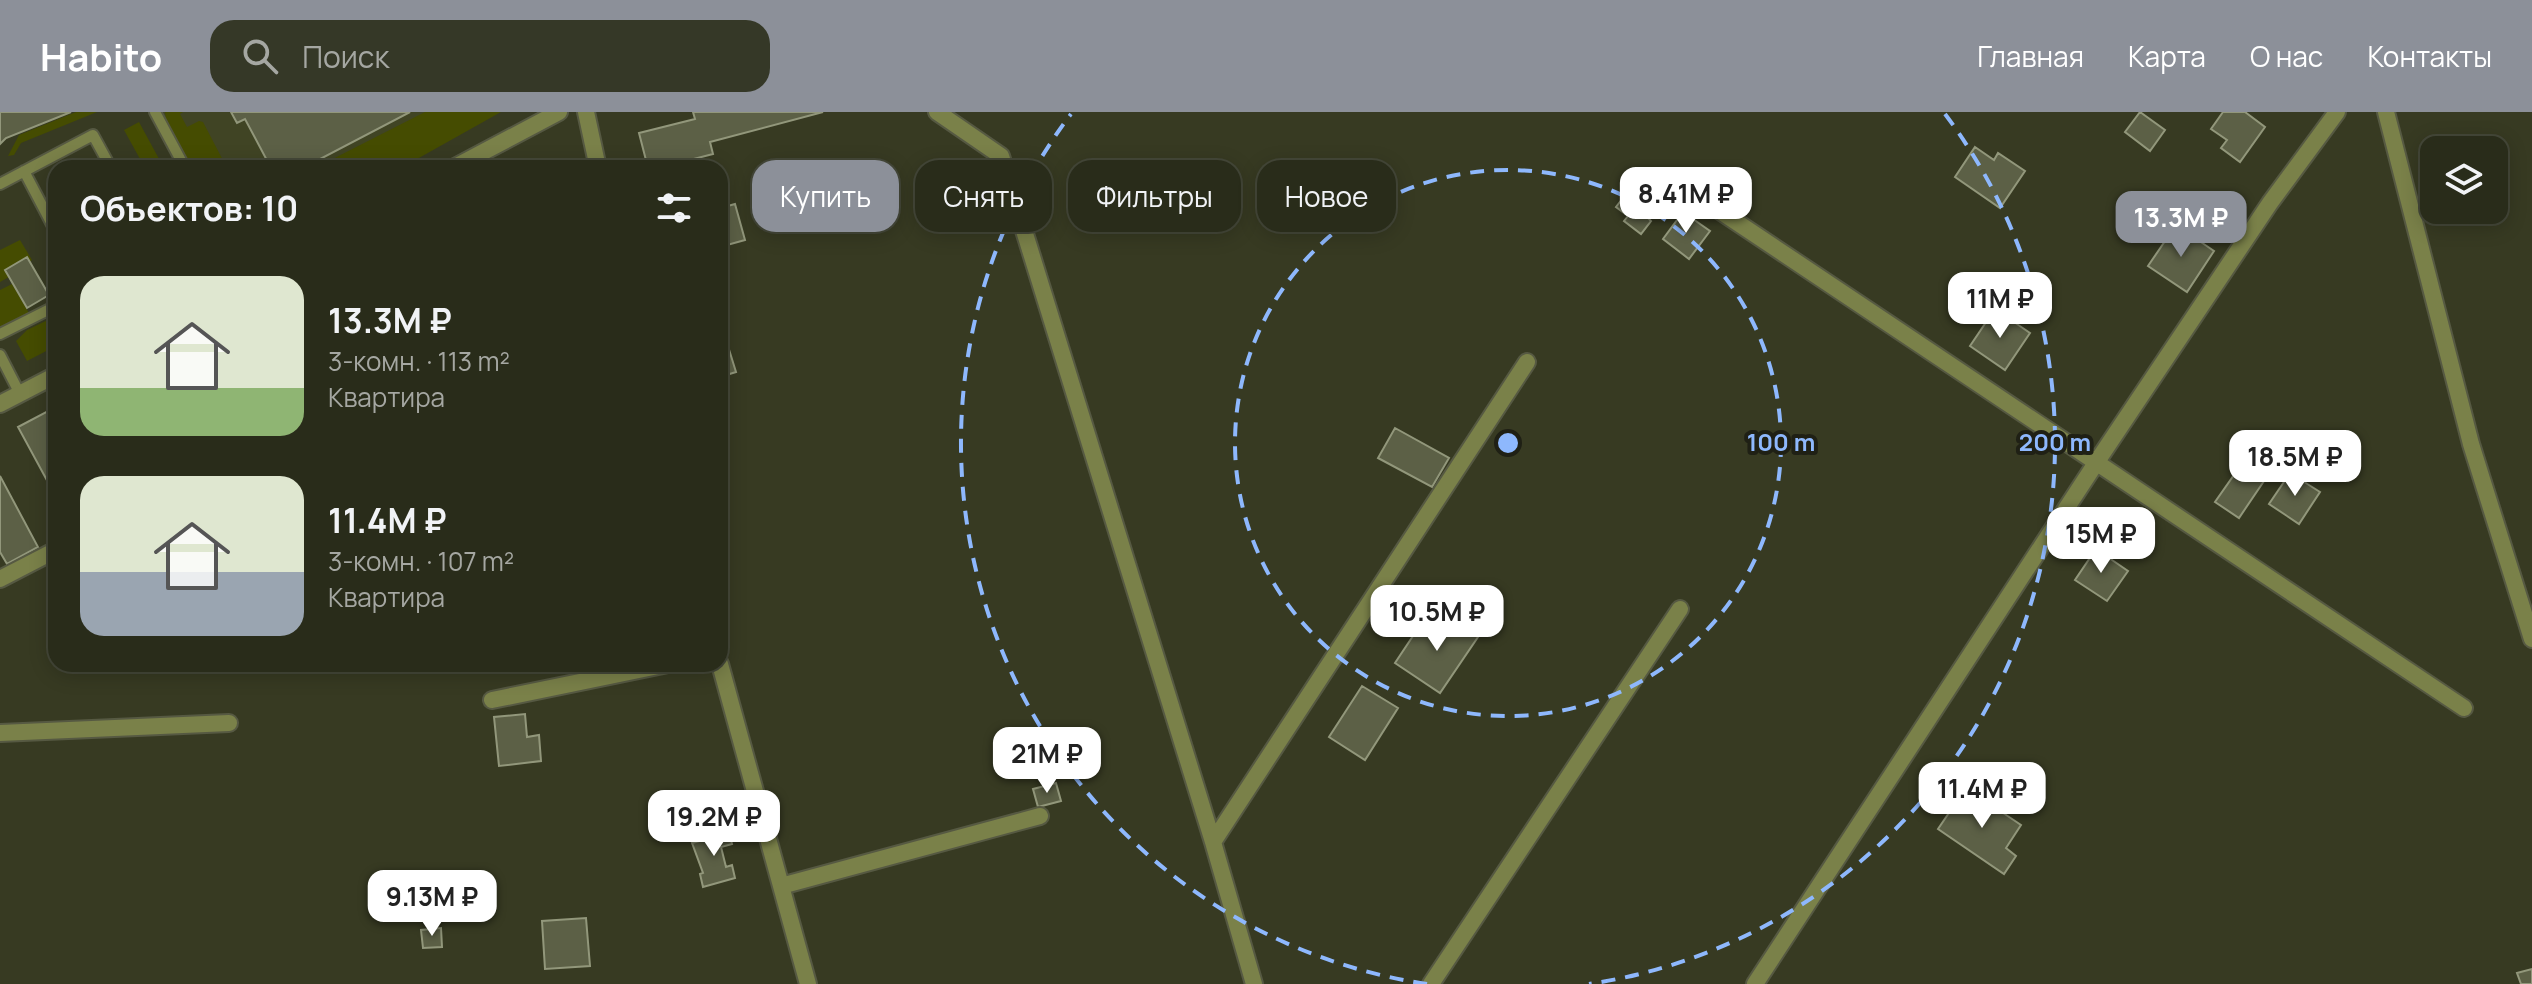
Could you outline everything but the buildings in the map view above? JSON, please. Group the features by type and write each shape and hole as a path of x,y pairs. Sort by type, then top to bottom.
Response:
{"street":[{"path":"468,160 559,112"},
{"path":"586,112 596,160"},
{"path":"937,112 1001,156 1254,984"},
{"path":"1755,984 2096,463 2270,203 2337,112"},
{"path":"2386,112 2471,444 2532,639"},
{"path":"1684,187 2464,708"},
{"path":"1213,842 1527,362"},
{"path":"0,404 48,379"},
{"path":"0,579 48,554"},
{"path":"1431,984 1680,609"},
{"path":"492,700 629,672"},
{"path":"722,672 808,984"},
{"path":"0,733 229,723"},
{"path":"781,886 1040,816"}],"lane":[{"path":"155,112 181,160"},
{"path":"0,184 93,135 107,160"},
{"path":"24,171 48,217"},
{"path":"0,334 48,310"},
{"path":"0,355 20,394"}],"shaded area":[{"path":"162,112 488,112 397,160 188,160"}],"green space":[{"path":"76,112 97,112 21,143 14,155 8,156 19,135"},
{"path":"165,112 183,112 180,114 187,127 203,122 223,160 188,160"},
{"path":"425,112 501,112 415,160 331,160"},
{"path":"139,122 160,160 141,160 124,130"},
{"path":"20,240 32,260 29,262 26,258 5,270 9,277 0,282 0,250"},
{"path":"12,284 29,313 0,327 0,290"},
{"path":"48,320 48,350 27,361 16,341 27,330"}]}
